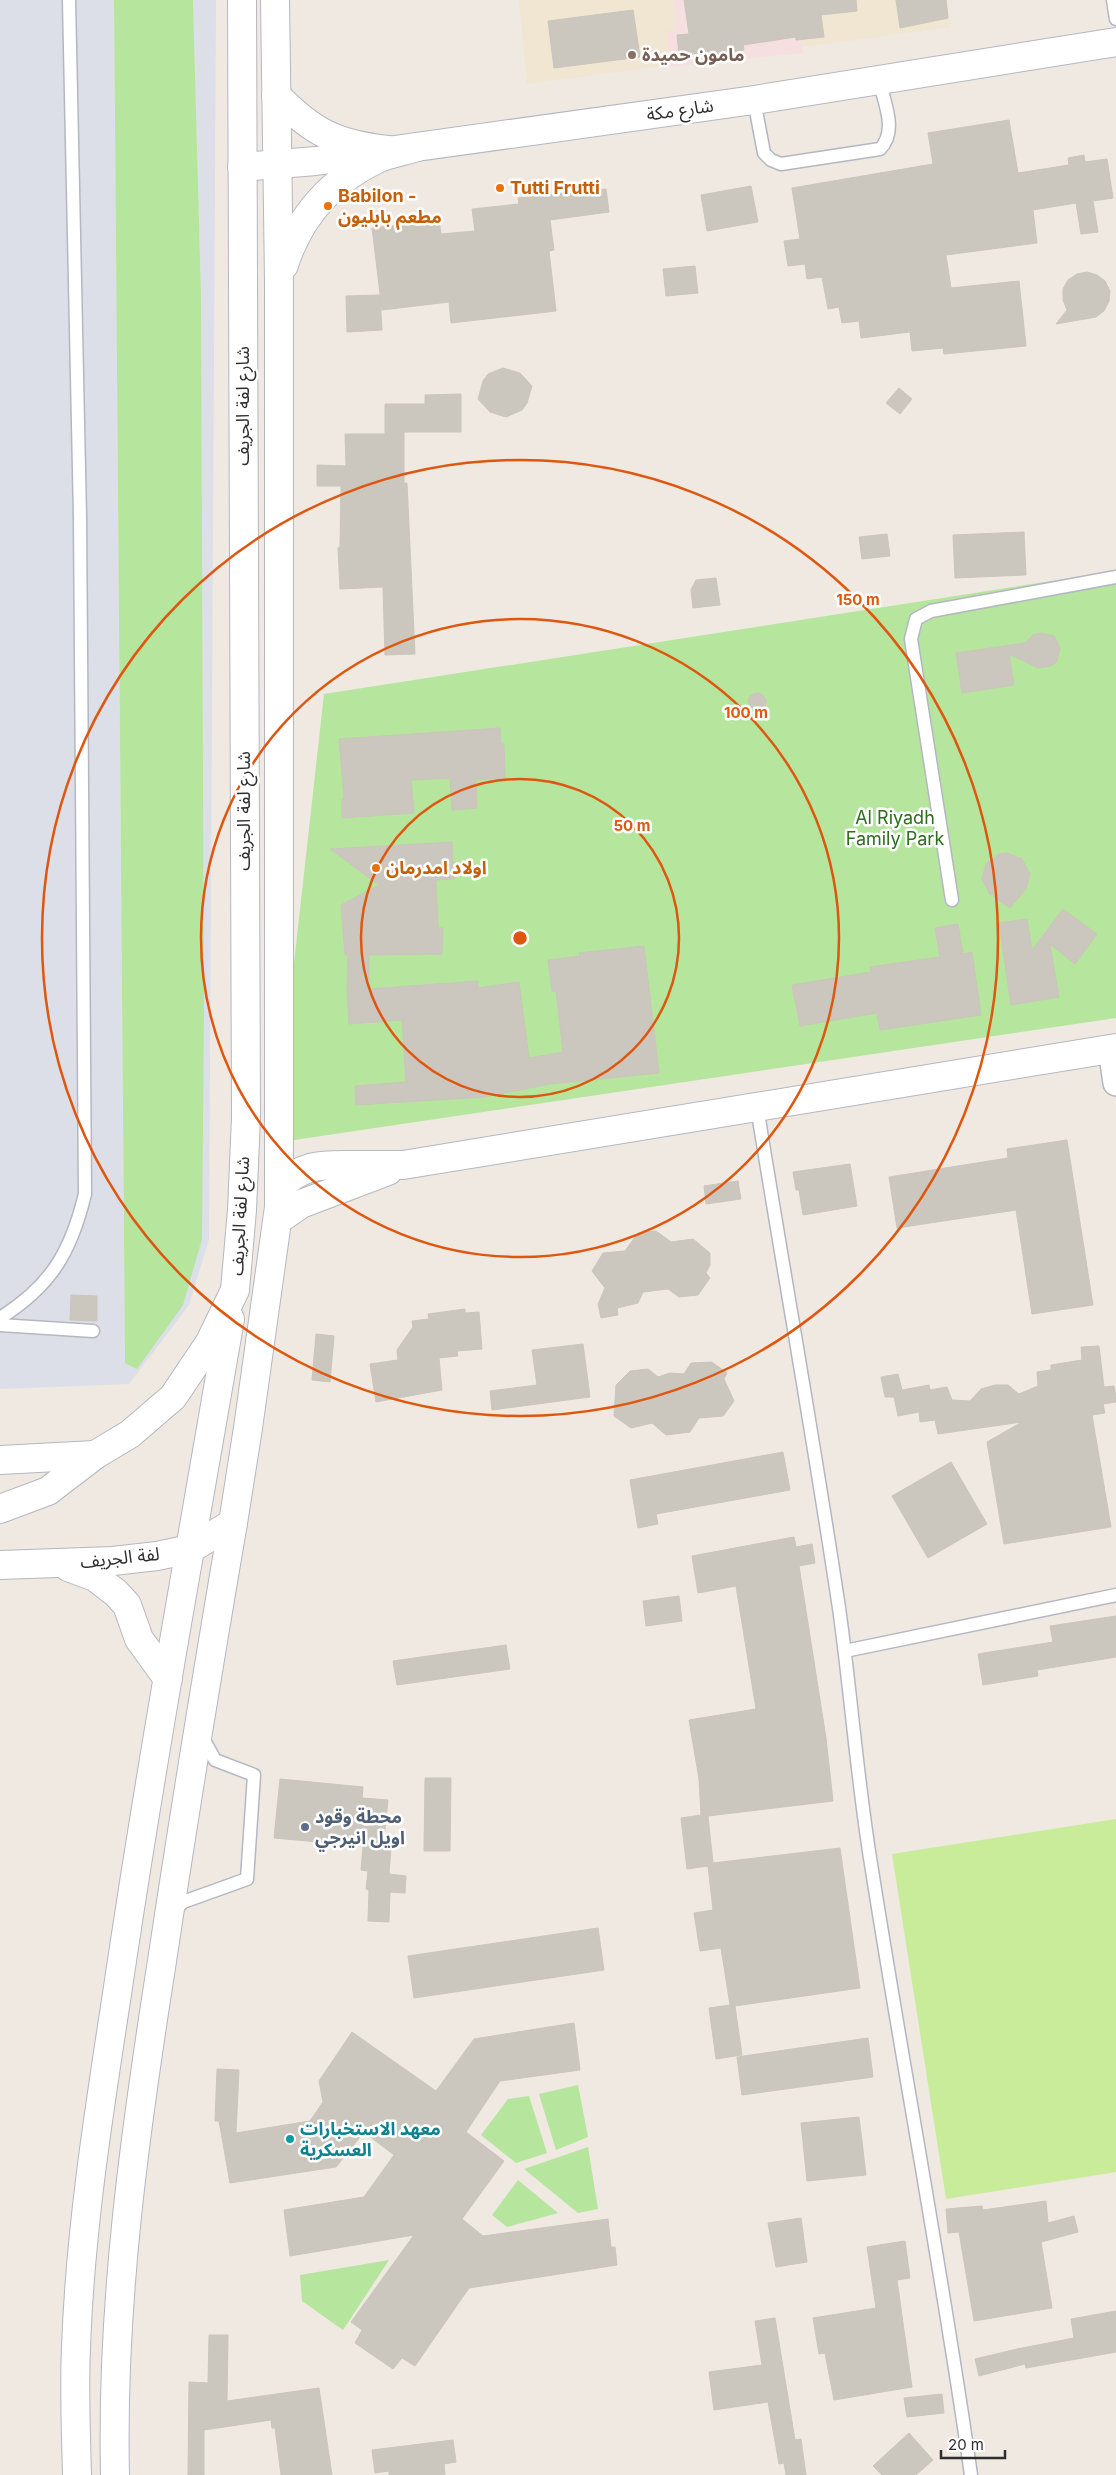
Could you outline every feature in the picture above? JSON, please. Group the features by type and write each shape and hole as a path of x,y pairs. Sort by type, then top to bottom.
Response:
{"main road":[{"name":"شارع لفة الجريف","path":"0,1508 48,1491 95,1455 130,1434 173,1397 210,1342 235,1290 242,1210 246,1117 242,0"},
{"name":"شارع لفة الجريف","path":"115,2475 115,2348 134,2152 278,1220 279,281 275,0"},
{"name":"شارع مكة","path":"242,167 417,147 754,100 1116,42"},
{"path":"276,96 298,118 326,136 356,146 388,150"},
{"path":"279,281 291,242 312,208 324,196 342,179 377,159 417,147"},
{"path":"279,1188 288,1179 306,1168 323,1164 403,1165 1114,1049"},
{"path":"278,1220 301,1204 403,1165"},
{"path":"77,2475 76,2345 84,2246 103,2076 168,1679 235,1290"},
{"path":"0,1460 95,1455"},
{"name":"لفة الجريف","path":"0,1565 113,1561 190,1549 232,1523"},
{"path":"60,1564 95,1577 116,1593 126,1605 139,1639 168,1679"},
{"path":"76,2345 115,2348"}],"street":[{"path":"1114,1049 1116,1083"}],"lane":[{"path":"0,1318 35,1294 54,1272 78,1224 85,1194 80,516 69,0"},
{"path":"1113,0 1116,19"},
{"path":"754,100 764,153 770,160 781,164 880,149 887,142 890,130 879,80"},
{"path":"952,900 911,639 916,619 931,611 1116,578"},
{"path":"757,1107 802,1386 816,1455 845,1651 870,1860 951,2333 971,2475"},
{"path":"0,1325 93,1331"},
{"path":"845,1651 1116,1595"},
{"path":"169,1916 183,1902 247,1879 254,1775 215,1760 198,1730"}],"shaded area":[{"path":"0,0 114,0 125,1363 204,1004 201,294 193,0 216,0 209,1239 189,1305 129,1384 0,1389"},
{"name":"مامون حميدة","path":"519,0 947,0 951,27 527,84"},
{"path":"674,0 795,0 803,53 670,67 667,30 677,29"}],"green space":[{"path":"114,0 193,0 201,294 204,1004 202,1239 183,1305 137,1369 125,1363"},
{"name":"Al Riyadh Family Park","path":"1116,571 1116,1018 274,1143 324,694"},
{"path":"1116,1819 1116,2172 946,2199 892,1854"},
{"path":"578,2085 588,2137 556,2150 539,2094"},
{"path":"529,2096 547,2153 516,2163 481,2135 508,2099"},
{"path":"588,2147 598,2209 578,2213 524,2169"},
{"path":"518,2180 558,2213 507,2227 492,2215"},
{"path":"389,2260 343,2330 302,2301 300,2275"}],"building":[{"path":"684,0 856,0 857,11 821,15 824,37 796,40 796,37 743,45 744,50 709,55 709,52 679,55 677,35 689,34"},
{"path":"896,0 946,0 948,18 900,28"},
{"path":"633,10 640,57 554,68 548,21"},
{"path":"1009,120 1018,173 1069,165 1068,158 1084,155 1085,162 1107,159 1113,198 1093,201 1098,232 1081,234 1076,203 1033,210 1037,243 946,255 951,288 1019,281 1026,346 944,354 943,348 912,351 910,332 861,338 859,321 842,323 839,307 828,309 822,277 807,279 805,264 788,266 784,241 800,239 792,188 933,164 928,133"},
{"path":"751,186 758,222 707,231 701,195"},
{"path":"606,189 609,212 550,220 554,250 549,251 556,311 451,323 449,302 382,310 372,228 439,221 441,234 475,231 472,209 519,204 518,198"},
{"path":"695,266 698,293 666,296 663,269"},
{"path":"1087,272 1097,275 1105,281 1110,291 1109,301 1104,311 1096,317 1056,324 1067,310 1063,300 1063,289 1068,280 1077,274"},
{"path":"380,295 382,330 347,332 346,296"},
{"path":"503,368 520,373 532,386 527,403 522,410 506,417 490,412 478,399 483,381 488,374"},
{"path":"899,388 912,399 900,414 886,403"},
{"path":"461,394 461,432 404,432 404,483 407,483 415,654 385,655 383,587 340,589 338,548 340,547 341,486 317,486 317,465 346,466 345,434 385,434 385,404 425,404 425,395"},
{"path":"1024,532 1026,575 955,578 953,535"},
{"path":"887,534 890,556 862,559 859,537"},
{"path":"716,578 720,605 693,608 691,590 696,580"},
{"path":"1040,633 1054,636 1060,648 1057,661 1051,666 1038,668 1009,654 1014,685 962,693 956,653 1025,643 1033,635"},
{"path":"757,693 763,696 766,702 763,708 757,711 751,708 748,702 751,696"},
{"path":"500,728 501,744 504,744 505,778 476,780 477,808 452,810 450,778 411,780 414,813 342,818 342,799 344,799 339,739"},
{"path":"452,842 454,879 436,880 438,928 443,928 442,954 369,955 369,989 478,981 478,988 519,982 529,1058 563,1052 556,991 552,991 548,960 580,956 579,953 644,946 659,1073 550,1084 485,1097 356,1105 355,1086 406,1082 402,1020 349,1024 347,990 348,955 345,955 341,905 379,885 330,849"},
{"path":"1007,853 1022,859 1030,874 1026,889 1010,908 994,897 994,894 990,895 982,879 986,864 999,854"},
{"path":"1063,909 1097,934 1075,964 1050,944 1059,997 1011,1005 999,923 1027,919 1032,950"},
{"path":"958,924 963,954 972,952 981,1015 880,1030 877,1013 800,1026 792,985 871,972 870,967 940,957 935,928"},
{"path":"1067,1140 1093,1305 1032,1314 1016,1210 897,1228 889,1177 1008,1158 1007,1149"},
{"path":"850,1164 857,1206 803,1215 799,1190 796,1190 793,1172"},
{"path":"738,1181 741,1199 706,1204 704,1186"},
{"path":"656,1231 671,1242 693,1239 710,1253 710,1265 706,1273 710,1278 698,1295 679,1297 668,1289 643,1292 638,1303 617,1308 618,1315 601,1318 598,1304 605,1288 592,1271 603,1253 625,1251 638,1233"},
{"path":"71,1295 97,1296 97,1321 70,1320"},
{"path":"465,1309 465,1313 479,1312 482,1349 457,1351 458,1356 439,1358 442,1390 376,1402 370,1364 398,1360 397,1350 413,1327 412,1321 429,1319 428,1314"},
{"path":"316,1334 334,1336 330,1382 312,1380"},
{"path":"583,1344 590,1397 492,1410 490,1391 537,1385 532,1350"},
{"path":"1099,1346 1104,1387 1114,1386 1116,1397 1116,1402 1103,1404 1105,1413 1092,1415 1111,1527 1004,1544 987,1442 1022,1422 938,1434 935,1420 920,1422 919,1412 898,1416 894,1397 885,1397 881,1377 898,1374 902,1390 929,1385 930,1390 947,1387 952,1400 970,1401 981,1389 995,1385 1008,1385 1019,1394 1038,1386 1037,1372 1051,1370 1051,1365 1082,1360 1081,1347"},
{"path":"712,1362 727,1373 724,1379 734,1401 723,1416 699,1418 690,1432 666,1435 652,1423 631,1428 614,1416 616,1385 630,1371 648,1369 658,1377 670,1373 684,1374 691,1363"},
{"path":"783,1452 790,1490 656,1514 658,1524 638,1528 630,1480"},
{"path":"951,1462 987,1524 928,1558 892,1496"},
{"path":"794,1537 796,1547 812,1544 815,1563 799,1566 826,1738 833,1801 708,1816 713,1863 840,1848 860,1988 735,2006 742,2055 716,2059 709,2008 730,2005 721,1948 700,1951 694,1913 713,1910 708,1866 687,1869 681,1818 701,1815 699,1779 689,1720 756,1709 736,1586 698,1593 692,1556"},
{"path":"679,1596 682,1621 646,1626 643,1601"},
{"path":"1116,1616 1116,1657 1037,1670 1038,1676 983,1685 978,1654 1053,1642 1050,1626"},
{"path":"506,1645 510,1669 397,1685 393,1661"},
{"path":"425,1778 451,1778 450,1851 424,1851"},
{"path":"280,1779 363,1787 362,1798 388,1800 383,1847 391,1847 389,1874 406,1876 405,1893 390,1892 389,1922 368,1921 369,1890 366,1889 368,1871 361,1870 363,1846 274,1838"},
{"path":"598,1928 604,1970 414,1998 408,1956"},
{"path":"574,2023 580,2070 500,2081 466,2132 504,2161 462,2219 483,2236 608,2219 611,2247 615,2247 617,2265 469,2288 415,2366 402,2358 393,2369 355,2343 362,2330 351,2322 414,2235 290,2256 284,2210 364,2197 394,2155 364,2132 336,2167 230,2183 219,2121 215,2121 217,2069 239,2070 236,2133 310,2121 323,2102 319,2081 352,2032 436,2091 474,2039"},
{"path":"868,2038 873,2077 742,2095 737,2057"},
{"path":"859,2117 866,2175 807,2181 801,2123"},
{"path":"1046,2201 1048,2223 1074,2216 1078,2232 1041,2242 1052,2308 974,2321 959,2232 948,2233 946,2209 982,2206 983,2210"},
{"path":"801,2218 807,2262 776,2267 768,2223"},
{"path":"905,2241 910,2278 897,2280 912,2387 834,2400 825,2353 819,2354 813,2318 876,2308 867,2247"},
{"path":"1116,2311 1116,2352 1026,2368 1025,2364 979,2376 975,2359 1074,2338 1071,2319"},
{"path":"775,2318 795,2440 801,2439 806,2475 786,2475 784,2463 779,2464 768,2402 714,2410 709,2372 762,2365 755,2321"},
{"path":"209,2335 228,2335 227,2401 319,2388 332,2475 281,2475 275,2428 272,2428 271,2420 204,2430 204,2475 188,2475 189,2382 208,2383"},
{"path":"942,2394 944,2413 907,2417 904,2398"},
{"path":"909,2433 933,2460 916,2475 882,2475 873,2466"},
{"path":"453,2440 456,2462 444,2464 445,2475 389,2475 389,2471 375,2473 372,2450"}],"place":[{"name":"مامون حميدة","path":"632,55"},
{"name":"Tutti Frutti","path":"500,188"},
{"name":"Babilon - مطعم بابليون","path":"328,206"},
{"name":"اولاد امدرمان","path":"376,868"},
{"name":"محطة وقود اويل انيرجي","path":"305,1827"},
{"name":"معهد الاستخبارات العسكرية","path":"290,2139"}]}
